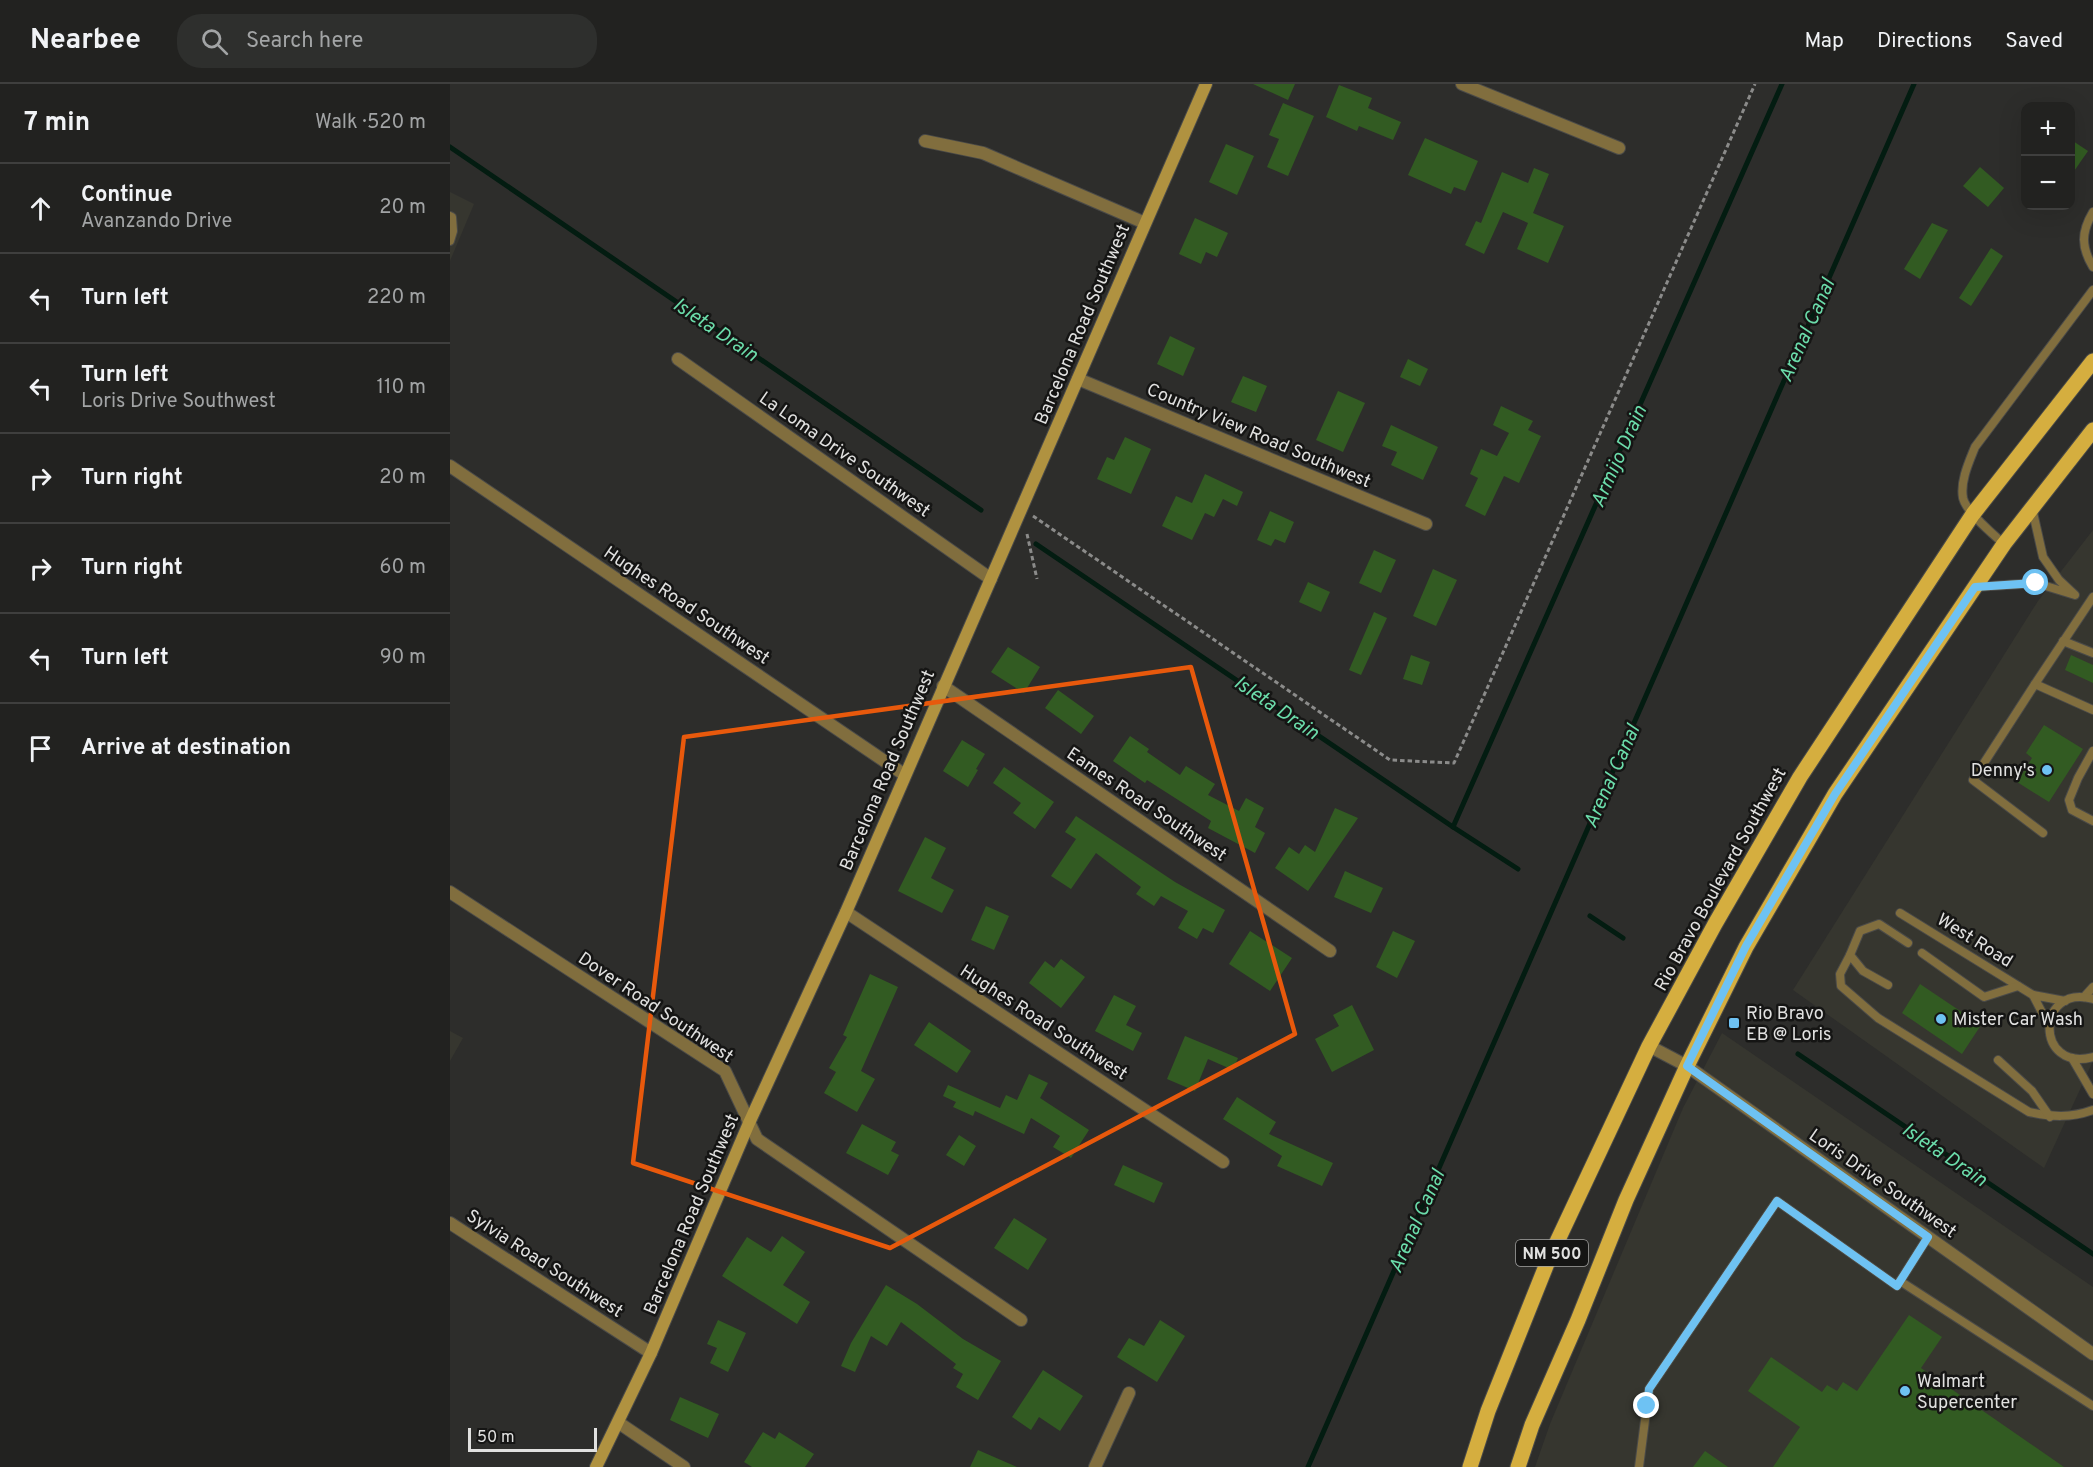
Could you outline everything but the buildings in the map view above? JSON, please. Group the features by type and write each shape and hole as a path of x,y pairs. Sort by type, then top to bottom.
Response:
{"main road":[{"name":"Rio Bravo Boulevard Southwest","path":"1470,1467 1488,1412 1548,1261 1649,1046 1714,924 1800,777 1973,514 2093,361"},
{"name":"NM 500","path":"1518,1467 1532,1425 1578,1320 1626,1200 1687,1066 1746,946 1835,794 2004,544 2093,430"}],"street":[{"name":"Barcelona Road Southwest","path":"596,1467 651,1353 749,1123 846,912 1206,84"},
{"path":"1462,84 1619,148"},
{"path":"925,141 983,153 1145,223"},
{"name":"La Loma Drive Southwest","path":"678,359 991,579"},
{"name":"Country View Road Southwest","path":"1078,379 1426,524"},
{"name":"Hughes Road Southwest","path":"450,466 905,775"},
{"name":"Eames Road Southwest","path":"943,686 1330,951"},
{"name":"Dover Road Southwest","path":"450,892 725,1071 757,1139 1021,1320"},
{"name":"Hughes Road Southwest","path":"846,912 1223,1162"},
{"name":"Loris Drive Southwest","path":"1649,1046 1687,1066 2093,1354"},
{"name":"Sylvia Road Southwest","path":"450,1223 651,1353"},
{"path":"1095,1467 1129,1393"},
{"path":"619,1423 684,1467"}],"lane":[{"path":"2093,212 2085,226 2084,247 2093,267"},
{"path":"450,216 453,231 450,241"},
{"path":"2004,544 1973,514 1963,498 1965,474 1975,447 2093,290"},
{"path":"2032,508 2043,556 2059,580 2075,595"},
{"path":"1975,587 2036,583 2092,600 1973,780 2043,833"},
{"path":"2063,641 2093,652"},
{"path":"2035,684 2093,710"},
{"path":"2093,752 2069,800 2072,810 2093,821"},
{"name":"West Road","path":"1900,913 2033,995 2065,1000 2074,997 2089,998"},
{"path":"1908,943 1879,924 1860,931 1851,955 1840,974 1841,986 1878,1018 2029,1112 2050,1117 2079,1115 2093,1110"},
{"path":"1922,953 1984,997 2018,986"},
{"path":"1851,955 1863,971 1888,985"},
{"path":"2089,998 2093,987"},
{"path":"2033,995 2049,1026"},
{"path":"2065,1000 2051,1016 2049,1026 2054,1046 2062,1054 2072,1058 2093,1057"},
{"path":"2072,1058 2093,1094"},
{"path":"1998,1060 2032,1091 2050,1117"},
{"path":"1639,1467 1649,1389 1777,1201 1897,1286 1928,1237"},
{"path":"1900,1281 2093,1406"}],"highlighted area":[{"path":"1191,667 1295,1034 890,1248 633,1163 684,737"}],"shaded area":[{"path":"450,192 474,204 450,261"},
{"path":"2093,530 2093,1061 2044,1168 1793,990 2038,601"},
{"path":"450,1031 463,1038 450,1061"},
{"path":"1722,1033 2093,1287 2093,1467 1535,1467 1550,1424 1683,1108"}],"waterway":[{"name":"Armijo Drain","path":"1453,827 1782,84"},
{"name":"Arenal Canal","path":"1308,1467 1914,84"},
{"name":"Isleta Drain","path":"450,147 981,510"},
{"name":"Isleta Drain","path":"1036,544 1518,869"},
{"name":"Isleta Drain","path":"1590,916 1623,938"},
{"name":"Isleta Drain","path":"1798,1054 2093,1254"}],"place":[{"name":"Denny's","path":"2047,770"},
{"name":"Mister Car Wash","path":"1941,1019"},
{"name":"Rio Bravo EB @ Loris","path":"1734,1023"},
{"name":"Walmart Supercenter","path":"1905,1391"}],"route":[{"path":"1647,1406 1649,1389 1777,1201 1897,1286 1928,1237 1687,1066 1746,946 1835,794 1975,587 2036,583"}]}
